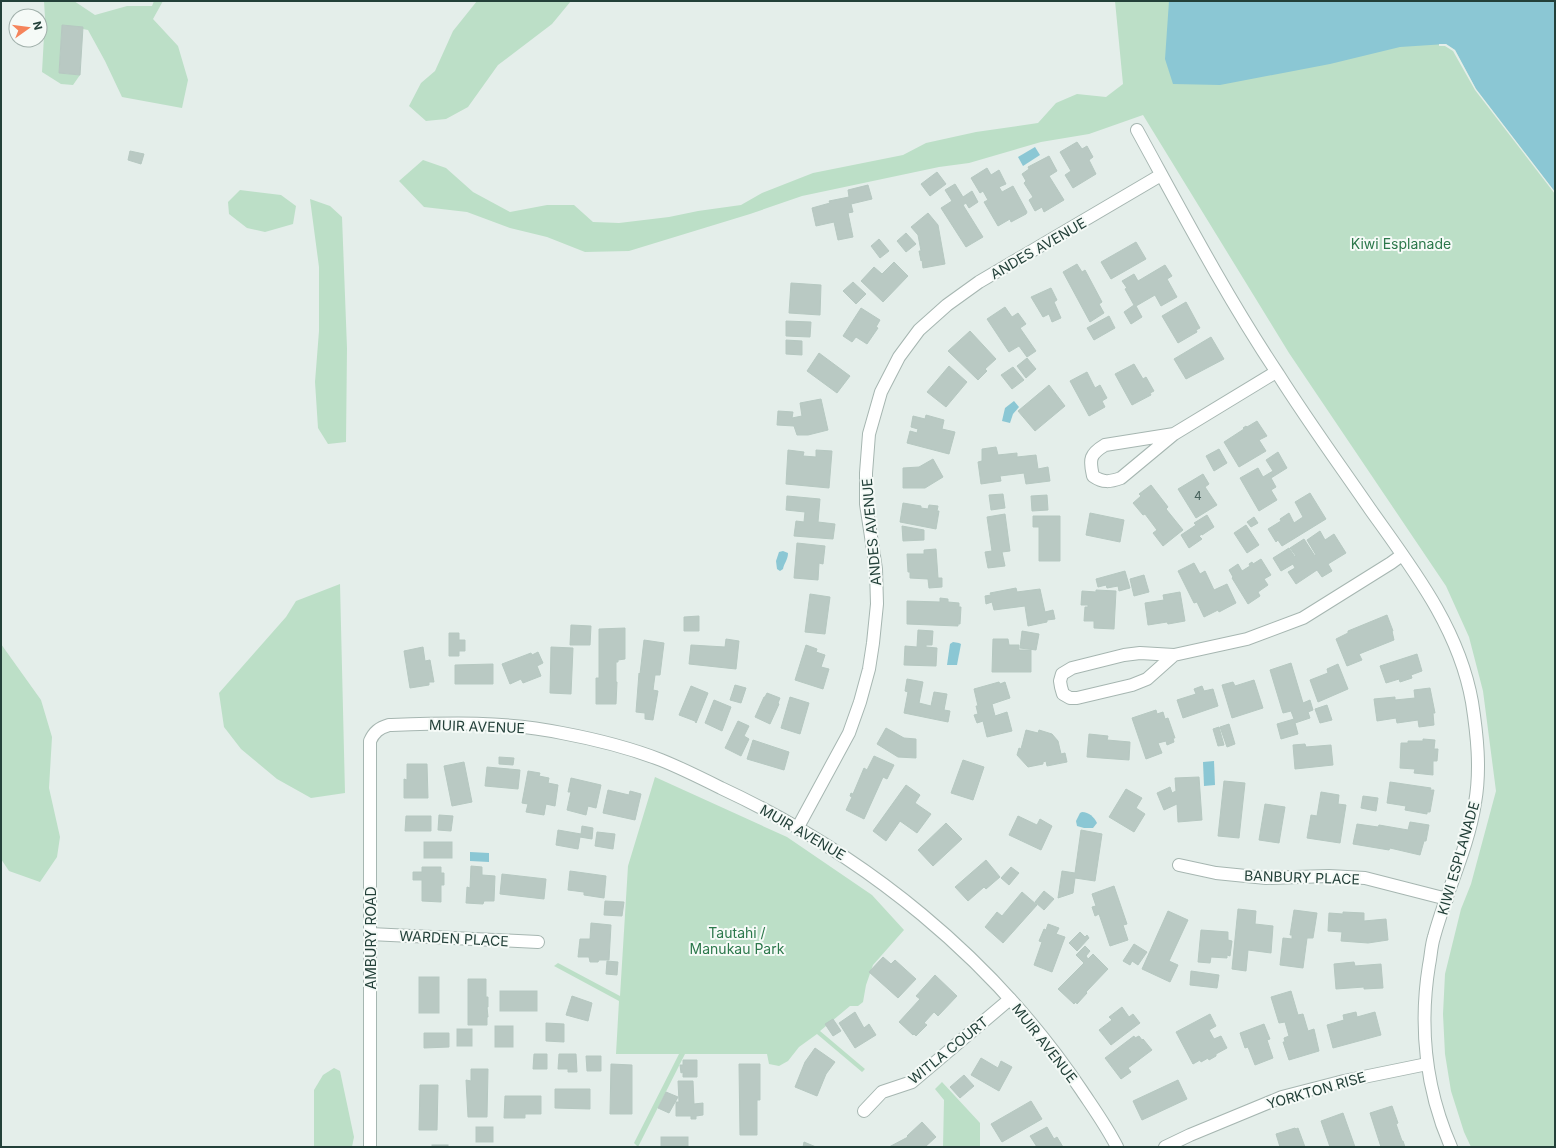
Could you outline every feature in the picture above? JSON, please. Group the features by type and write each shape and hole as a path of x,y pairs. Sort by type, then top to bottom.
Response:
{"street":[{"name":"KIWI ESPLANADE","path":"1137,130 1218,276 1276,372 1420,579 1444,622 1462,663 1471,698 1477,737 1478,770 1476,802 1458,866 1433,939 1427,980 1424,1022 1427,1064 1436,1101 1451,1147"},
{"name":"ANDES AVENUE","path":"798,827 849,733 860,702 869,669 876,604 876,569 866,504 866,473 869,434 881,392 899,357 919,330 947,305 979,282 1161,175"},
{"path":"1174,434 1105,445 1096,450 1090,459 1093,476 1103,482 1121,478 1174,434 1276,372"},
{"path":"1174,655 1147,679 1132,685 1077,698 1070,698 1063,694 1060,688 1062,674 1072,668 1124,655 1140,653 1174,655 1247,639 1303,618 1391,563 1402,554"},
{"name":"MUIR AVENUE","path":"376,732 379,729 389,725 458,722 503,724 561,733 612,745 660,759 753,802 798,827 853,862 894,892 987,973 1038,1030 1067,1069 1105,1125 1117,1147"},
{"name":"AMBURY ROAD","path":"370,1147 370,741 376,732"},
{"name":"BANBURY PLACE","path":"1178,865 1216,873 1266,878 1329,876 1365,878 1447,899"},
{"name":"WARDEN PLACE","path":"370,934 538,942"},
{"name":"WITLA COURT","path":"864,1111 882,1092 912,1082 1010,999"},
{"name":"YORKTON RISE","path":"1165,1147 1190,1135 1282,1097 1344,1081 1427,1064"}],"green space":[{"path":"44,1 74,1 95,15 127,6 152,6 154,1 163,1 153,19 178,46 188,80 182,108 122,97 88,30 62,25 59,73 80,75 73,85 61,84 42,72 43,48 48,48 48,8 44,8"},
{"path":"477,1 571,1 552,24 498,65 468,107 446,119 426,121 409,106 421,83 435,71 453,31"},
{"name":"Kiwi Esplanade","path":"1115,1 1555,1 1555,1147 1471,1147 1464,1132 1451,1091 1445,1054 1443,1014 1445,974 1461,909 1471,884 1496,791 1483,691 1469,637 1446,586 1289,353 1143,115 1089,134 1041,142 969,163 939,167 802,196 750,214 629,251 585,252 547,237 510,228 467,212 424,207 399,181 423,160 446,168 473,192 510,212 547,205 574,205 593,222 619,223 669,217 741,205 762,193 813,173 903,155 926,143 976,132 1038,123 1056,103 1077,94 1106,97 1123,84"},
{"path":"240,190 281,195 296,206 293,224 265,232 247,228 229,214 228,202"},
{"path":"310,199 330,206 342,217 347,348 346,442 328,444 318,428 315,382 319,331 319,267"},
{"path":"340,584 345,793 311,798 277,779 241,749 224,727 219,693 286,617 296,601"},
{"path":"1,644 41,700 52,737 49,788 60,837 57,857 40,882 9,871 1,859"},
{"name":"Tautahi / Manukau Park","path":"655,777 787,837 872,895 904,930 873,965 866,985 863,1002 858,1006 850,1006 820,1031 865,1069 862,1072 817,1034 799,1047 788,1061 779,1066 769,1064 767,1054 685,1054 638,1147 634,1143 679,1054 616,1054 619,1001 554,966 558,963 620,996 628,866"},
{"path":"334,1068 340,1071 354,1137 352,1147 314,1147 314,1090 323,1075"},
{"path":"942,1082 980,1123 980,1147 943,1147 944,1100 935,1089"}],"water":[{"path":"1169,1 1555,1 1555,192 1476,89 1455,50 1446,44 1400,47 1330,64 1220,85 1173,84 1165,59"},
{"path":"1035,147 1040,155 1023,166 1018,157"},
{"path":"1014,401 1019,407 1013,414 1010,423 1002,421 1005,408"},
{"path":"783,551 788,553 788,555 783,569 780,571 777,569 776,561 779,552"},
{"path":"953,642 961,644 957,665 947,665 950,644"},
{"path":"1214,761 1215,785 1204,786 1203,762"},
{"path":"1082,812 1091,815 1097,823 1093,828 1077,826 1076,821"},
{"path":"470,852 489,853 489,862 470,861"}],"pier":[{"path":"1439,44 1446,44 1455,50 1476,89 1555,192 1555,194 1475,90 1453,51 1445,46 1439,46"}],"building":[{"path":"62,25 83,27 80,75 59,73"},
{"path":"1077,142 1082,149 1087,146 1093,157 1089,160 1096,174 1073,188 1065,175 1071,171 1060,152"},
{"path":"130,151 144,154 141,164 128,160"},
{"path":"1049,156 1057,171 1049,176 1064,200 1044,212 1042,207 1035,211 1029,200 1033,197 1024,183 1026,181 1022,174 1029,169 1028,167"},
{"path":"987,168 991,175 999,170 1006,184 999,187 1002,192 1013,186 1027,212 1026,214 1011,222 1010,219 998,226 984,202 988,200 983,191 980,193 971,178"},
{"path":"937,172 946,184 930,196 921,184"},
{"path":"955,184 963,197 972,191 978,202 969,208 966,203 963,205 983,237 966,247 941,208 952,201 945,190"},
{"path":"868,185 872,199 851,204 853,212 848,213 853,237 838,240 834,222 816,226 812,208 830,203 829,201 849,197 848,190"},
{"path":"928,213 938,225 945,264 923,268 919,251 921,251 918,235 911,227"},
{"path":"906,233 916,244 906,252 897,241"},
{"path":"879,239 889,251 880,258 871,246"},
{"path":"1136,242 1146,259 1111,279 1101,262"},
{"path":"894,262 908,276 883,302 861,281 874,267 882,274"},
{"path":"1077,264 1082,272 1085,270 1102,302 1099,304 1104,313 1090,322 1063,272"},
{"path":"1165,265 1172,276 1167,279 1177,297 1161,306 1155,295 1136,306 1142,317 1131,324 1124,312 1134,305 1125,289 1127,288 1122,281 1134,274 1138,281"},
{"path":"853,282 866,294 856,304 843,291"},
{"path":"791,283 821,285 820,315 789,313"},
{"path":"1051,288 1057,300 1054,302 1061,318 1052,322 1049,314 1043,317 1031,297"},
{"path":"1186,302 1200,328 1196,330 1197,332 1178,343 1162,316"},
{"path":"1005,307 1012,317 1018,313 1026,324 1020,328 1036,351 1027,357 1019,346 1009,352 987,319"},
{"path":"861,308 880,320 876,327 878,328 867,344 856,337 852,342 843,336"},
{"path":"1109,316 1115,328 1094,340 1087,328"},
{"path":"786,321 811,322 810,337 786,336"},
{"path":"970,331 996,359 985,369 987,371 978,380 948,351"},
{"path":"1211,337 1224,359 1186,379 1174,359"},
{"path":"786,340 802,341 802,355 786,354"},
{"path":"819,353 850,376 837,393 807,371"},
{"path":"1027,358 1036,369 1026,378 1017,366"},
{"path":"1134,364 1143,379 1146,377 1154,391 1150,393 1151,395 1132,405 1115,374"},
{"path":"949,366 967,382 946,407 927,392"},
{"path":"1013,367 1024,380 1012,389 1001,375"},
{"path":"1087,372 1095,388 1100,385 1107,398 1102,401 1105,407 1089,416 1070,381"},
{"path":"1049,385 1065,406 1035,431 1018,411"},
{"path":"821,399 828,430 808,435 797,435 794,426 777,425 778,411 793,412 792,418 802,416 800,403"},
{"path":"926,415 944,420 942,429 955,432 949,454 907,443 910,431 917,433 918,429 911,427 913,416 925,419"},
{"path":"1257,421 1267,436 1259,440 1266,451 1239,467 1224,442 1244,429 1243,428 1246,426 1247,427"},
{"path":"996,447 998,455 1017,453 1017,457 1036,455 1038,469 1048,467 1050,481 1026,484 1024,473 1000,476 1001,481 981,484 978,462 982,461 982,449"},
{"path":"1219,449 1227,463 1214,471 1206,456"},
{"path":"788,450 804,452 803,456 816,457 816,450 832,451 829,488 786,484"},
{"path":"1278,452 1287,468 1271,478 1276,487 1271,490 1277,500 1259,511 1240,478 1258,468 1263,477 1273,471 1266,460"},
{"path":"933,459 943,477 925,488 903,488 903,468 919,467"},
{"path":"1203,474 1209,484 1205,487 1217,505 1196,518 1178,489"},
{"path":"1151,485 1168,507 1166,509 1183,530 1163,546 1153,533 1157,530 1145,514 1143,515 1133,503 1141,496 1139,494"},
{"path":"1310,493 1326,519 1282,546 1278,540 1276,542 1268,529 1281,521 1280,519 1289,513 1294,523 1303,517 1295,502"},
{"path":"1003,494 1005,508 991,510 989,495"},
{"path":"1047,495 1048,510 1032,511 1031,496"},
{"path":"787,496 820,499 818,522 835,524 833,539 794,536 796,521 804,522 805,512 786,510"},
{"path":"903,503 921,506 921,508 928,509 929,505 938,506 937,511 939,511 936,529 900,522"},
{"path":"1090,513 1124,520 1120,542 1086,535"},
{"path":"1005,514 1010,551 1002,552 1005,566 988,568 985,552 992,551 987,517"},
{"path":"1207,515 1214,527 1199,536 1202,539 1189,548 1181,535 1196,525 1194,523"},
{"path":"1033,516 1060,516 1060,561 1039,561 1039,527 1033,527"},
{"path":"1254,517 1258,523 1251,527 1247,522"},
{"path":"1246,525 1259,545 1247,553 1234,533"},
{"path":"902,526 924,530 924,540 903,541"},
{"path":"1320,531 1325,540 1334,534 1346,553 1328,564 1332,571 1322,577 1317,570 1296,584 1288,572 1295,568 1293,564 1281,571 1273,558 1289,548 1295,557 1296,556 1290,548 1304,539 1315,556 1316,555 1307,540"},
{"path":"797,543 825,546 823,564 819,563 818,580 794,578"},
{"path":"936,549 938,578 942,578 942,587 929,588 928,579 910,578 910,572 908,572 907,554 924,554 924,550"},
{"path":"1261,559 1271,575 1264,579 1268,585 1258,592 1260,596 1248,604 1232,578 1233,577 1229,570 1238,564 1242,571 1250,566 1249,564 1252,562 1253,564"},
{"path":"1194,563 1200,574 1205,571 1214,590 1227,584 1236,603 1219,612 1218,610 1204,617 1197,602 1194,603 1178,571"},
{"path":"1125,571 1130,588 1119,591 1118,586 1107,588 1106,585 1098,587 1096,579"},
{"path":"1144,575 1149,592 1134,596 1130,579"},
{"path":"1016,588 1017,592 1040,589 1045,612 1053,610 1055,619 1028,626 1025,606 994,610 992,602 986,604 985,596 991,595 990,593"},
{"path":"1096,590 1116,591 1114,629 1094,628 1094,621 1084,621 1085,607 1088,607 1088,605 1081,605 1082,591 1096,592"},
{"path":"1180,592 1185,621 1148,625 1145,603 1164,600 1163,595"},
{"path":"810,594 830,597 825,634 805,632"},
{"path":"940,598 948,599 948,602 959,603 959,607 961,607 960,624 958,624 958,626 907,624 907,601 940,602"},
{"path":"1387,615 1393,631 1394,640 1359,654 1362,660 1347,666 1336,639 1348,633 1348,631"},
{"path":"699,616 699,631 684,631 684,617"},
{"path":"571,625 591,626 590,645 570,645"},
{"path":"625,628 625,659 618,660 618,662 616,662 616,704 596,704 596,678 599,678 599,629"},
{"path":"918,630 933,631 932,645 926,645 926,647 937,648 936,666 904,665 905,646 917,647"},
{"path":"1022,631 1039,634 1036,650 1020,648"},
{"path":"449,633 459,633 459,640 465,640 465,651 459,651 459,656 449,656"},
{"path":"726,639 739,641 736,669 689,664 691,645 725,647"},
{"path":"993,639 1008,639 1009,645 1019,645 1019,650 1031,650 1031,672 992,672"},
{"path":"644,640 664,643 660,675 655,675 653,690 658,691 653,720 645,719 645,713 636,712 639,673 640,674"},
{"path":"806,645 817,649 816,652 825,655 821,667 829,669 823,689 795,680"},
{"path":"423,647 425,661 430,660 434,682 429,682 429,685 410,688 404,651"},
{"path":"551,647 573,648 571,694 550,693"},
{"path":"538,652 543,663 537,666 541,676 523,683 521,679 510,684 502,664 531,653 532,655"},
{"path":"1417,654 1422,671 1411,675 1412,678 1400,682 1399,679 1386,683 1380,666"},
{"path":"1291,663 1303,703 1310,700 1313,710 1308,712 1310,718 1295,723 1298,734 1281,739 1277,724 1294,719 1291,711 1283,713 1270,670"},
{"path":"493,664 493,684 455,684 455,665"},
{"path":"1338,664 1348,689 1318,702 1310,680 1328,673 1327,669"},
{"path":"907,679 923,682 919,703 931,706 934,692 947,694 944,710 950,711 948,722 904,713 908,692 905,691"},
{"path":"1254,680 1263,708 1232,718 1222,685 1233,682 1235,686"},
{"path":"999,682 1000,684 1005,682 1010,698 992,704 995,716 1007,712 1012,731 987,737 983,721 977,723 974,715 978,714 976,706 978,706 974,689"},
{"path":"735,685 746,688 741,703 730,700"},
{"path":"691,686 708,693 696,723 695,721 679,715"},
{"path":"1202,686 1204,691 1213,689 1218,706 1183,718 1177,700 1196,694 1194,689"},
{"path":"1430,688 1435,713 1433,713 1434,725 1419,727 1418,720 1397,723 1396,718 1377,721 1374,699 1395,697 1395,700 1415,698 1414,690"},
{"path":"767,693 780,698 779,704 770,724 755,717"},
{"path":"790,697 809,703 800,734 781,728"},
{"path":"714,700 731,707 722,731 705,723"},
{"path":"1327,705 1332,720 1320,723 1315,709"},
{"path":"1156,710 1157,714 1163,712 1165,719 1168,718 1175,738 1173,738 1174,742 1167,745 1166,741 1158,743 1162,753 1146,759 1132,718"},
{"path":"738,721 749,726 744,736 749,739 741,756 725,748"},
{"path":"1229,724 1235,744 1227,747 1220,727"},
{"path":"1219,727 1224,745 1218,746 1213,729"},
{"path":"886,728 904,738 916,739 916,758 898,757 877,744"},
{"path":"1026,730 1038,733 1039,730 1052,734 1058,741 1061,754 1065,753 1067,762 1047,766 1046,761 1043,762 1043,764 1028,767 1017,755 1019,748 1021,749"},
{"path":"1089,734 1108,736 1107,740 1130,742 1129,760 1087,757"},
{"path":"1423,739 1435,740 1434,749 1438,749 1437,761 1433,761 1433,775 1414,773 1415,769 1400,768 1401,743 1408,743 1408,741 1423,741"},
{"path":"753,740 789,752 784,770 747,759"},
{"path":"1305,744 1306,747 1331,745 1333,765 1295,769 1293,745"},
{"path":"874,756 894,765 887,779 883,777 864,819 846,810 852,797 850,796 851,793 853,794 864,768 867,770"},
{"path":"499,757 514,758 513,765 499,764"},
{"path":"963,760 984,767 973,800 951,793"},
{"path":"464,762 472,802 452,806 444,766"},
{"path":"407,764 427,764 428,798 404,798 404,779 407,780"},
{"path":"487,767 520,770 518,789 485,786"},
{"path":"528,771 540,773 539,776 549,778 548,783 558,785 555,806 546,804 544,815 526,812 528,804 522,803"},
{"path":"1199,777 1202,820 1178,822 1177,804 1164,810 1157,793 1170,787 1172,793 1176,791 1175,778"},
{"path":"571,778 601,785 596,808 588,806 586,815 567,810 571,792 568,792"},
{"path":"1224,781 1245,783 1239,838 1218,836"},
{"path":"1390,782 1431,788 1430,790 1434,790 1430,812 1427,812 1427,814 1405,810 1406,806 1387,803"},
{"path":"906,785 920,795 915,803 931,814 917,833 900,821 886,841 873,831"},
{"path":"1126,789 1142,798 1136,808 1145,814 1134,832 1109,817"},
{"path":"608,790 629,795 630,791 641,794 635,820 603,813"},
{"path":"1321,792 1339,795 1338,804 1346,805 1340,843 1307,838 1311,815 1317,816"},
{"path":"1363,796 1378,798 1376,811 1361,808"},
{"path":"1265,804 1285,807 1279,843 1259,840"},
{"path":"439,815 453,816 451,831 438,830"},
{"path":"406,816 431,816 431,831 405,831"},
{"path":"1018,816 1037,825 1040,819 1052,826 1041,850 1009,835"},
{"path":"1410,822 1429,825 1426,841 1424,841 1420,855 1390,848 1389,850 1353,844 1357,824 1378,827 1379,825 1408,830"},
{"path":"946,823 962,839 933,866 918,850"},
{"path":"582,826 593,828 592,839 580,837 578,849 556,845 558,830 581,834"},
{"path":"1081,830 1102,834 1095,881 1075,878 1073,893 1058,898 1062,871 1075,873"},
{"path":"597,832 615,834 613,849 595,846"},
{"path":"424,842 452,842 452,858 424,858"},
{"path":"986,860 1000,877 986,889 984,887 968,901 955,887"},
{"path":"471,866 482,867 482,875 495,876 494,901 484,901 483,904 466,903 467,887 470,888"},
{"path":"422,867 441,867 441,873 444,873 444,885 441,885 441,902 422,901 422,880 413,880 413,872 422,872"},
{"path":"1011,867 1019,873 1009,885 1001,878"},
{"path":"570,871 606,876 604,898 584,895 584,892 568,890"},
{"path":"502,874 546,879 544,899 500,894"},
{"path":"1114,886 1127,924 1123,925 1128,940 1110,946 1099,914 1095,916 1092,907 1096,906 1092,894"},
{"path":"1044,891 1054,899 1044,910 1035,902"},
{"path":"1022,892 1037,905 1003,943 985,927 997,912 1002,916"},
{"path":"605,901 624,902 622,916 604,915"},
{"path":"1238,909 1256,911 1255,924 1273,926 1271,953 1248,950 1246,971 1232,969"},
{"path":"1294,910 1317,913 1313,938 1307,938 1303,968 1280,965 1283,938 1292,939 1292,935 1290,935"},
{"path":"1168,911 1188,920 1169,961 1178,965 1170,982 1142,969"},
{"path":"1343,912 1364,913 1364,921 1386,919 1388,940 1368,943 1341,941 1342,932 1328,931 1329,913 1343,914"},
{"path":"591,923 611,925 609,960 590,962 589,957 578,957 580,939 590,939"},
{"path":"1048,924 1059,928 1056,934 1065,937 1052,972 1034,965 1042,942 1039,941"},
{"path":"1201,930 1228,932 1228,940 1232,941 1230,956 1227,955 1227,958 1211,957 1210,963 1198,962"},
{"path":"1080,932 1085,937 1087,935 1089,938 1077,951 1069,943"},
{"path":"1134,944 1147,952 1138,965 1132,961 1130,965 1123,961"},
{"path":"1085,946 1090,951 1086,956 1088,959 1093,954 1108,969 1086,992 1087,993 1077,1004 1076,1002 1074,1004 1058,989 1084,963 1076,955"},
{"path":"883,957 891,964 895,960 916,979 898,998 869,972"},
{"path":"607,961 618,962 617,975 606,974"},
{"path":"1354,962 1355,966 1381,964 1383,988 1364,989 1364,987 1336,989 1334,964"},
{"path":"1191,971 1219,975 1217,988 1190,985"},
{"path":"935,975 957,996 938,1016 934,1012 924,1023 927,1025 916,1036 914,1034 913,1035 899,1022 920,999 916,996"},
{"path":"419,977 439,977 439,1013 419,1013"},
{"path":"468,979 486,979 486,997 488,997 487,1025 468,1025"},
{"path":"500,991 537,991 537,1011 500,1011"},
{"path":"1291,991 1298,1015 1303,1014 1308,1031 1314,1029 1319,1051 1289,1060 1283,1042 1285,1042 1284,1038 1289,1036 1285,1022 1279,1023 1271,997"},
{"path":"572,996 592,1003 588,1021 566,1015"},
{"path":"1122,1007 1129,1017 1133,1014 1140,1023 1111,1045 1099,1030 1112,1020 1109,1017"},
{"path":"855,1012 864,1028 869,1024 876,1035 855,1048 839,1023"},
{"path":"1356,1012 1357,1017 1375,1012 1381,1035 1333,1048 1327,1025 1344,1020 1343,1015"},
{"path":"1210,1014 1216,1026 1209,1030 1214,1039 1221,1036 1227,1048 1209,1060 1208,1058 1201,1062 1200,1060 1193,1064 1176,1032"},
{"path":"833,1019 841,1031 833,1036 825,1024"},
{"path":"546,1023 564,1024 564,1042 546,1041"},
{"path":"1264,1024 1270,1039 1267,1040 1273,1058 1255,1065 1248,1047 1245,1048 1240,1033"},
{"path":"495,1026 513,1026 513,1047 495,1047"},
{"path":"457,1029 472,1029 472,1046 457,1046"},
{"path":"424,1033 449,1033 449,1047 424,1048"},
{"path":"1134,1036 1135,1038 1139,1036 1142,1040 1143,1039 1152,1050 1128,1068 1131,1072 1121,1079 1105,1058"},
{"path":"815,1048 835,1062 826,1074 817,1096 795,1087 805,1062"},
{"path":"534,1054 547,1054 547,1069 533,1069"},
{"path":"559,1054 576,1054 577,1072 568,1072 568,1069 558,1069"},
{"path":"586,1056 601,1056 601,1071 587,1071"},
{"path":"981,1058 998,1068 1001,1061 1012,1067 999,1091 971,1075"},
{"path":"683,1060 697,1060 697,1077 683,1077 683,1072 681,1073 680,1065 683,1065"},
{"path":"611,1064 632,1065 632,1114 610,1114"},
{"path":"739,1064 760,1064 760,1100 757,1100 757,1135 740,1135"},
{"path":"471,1069 488,1069 487,1117 468,1117 466,1080 471,1081"},
{"path":"964,1075 974,1086 960,1098 950,1087"},
{"path":"1178,1080 1187,1099 1142,1120 1133,1101"},
{"path":"678,1081 693,1081 694,1104 703,1103 703,1115 696,1116 696,1119 691,1119 691,1116 676,1116 676,1102 679,1102"},
{"path":"420,1085 438,1085 437,1130 419,1130"},
{"path":"555,1089 590,1089 590,1109 555,1108"},
{"path":"666,1092 678,1097 669,1113 658,1108"},
{"path":"505,1096 541,1096 541,1114 525,1114 525,1118 504,1118"},
{"path":"1031,1101 1042,1119 1002,1142 991,1124"},
{"path":"1392,1106 1398,1123 1396,1124 1405,1147 1381,1147 1370,1113"},
{"path":"1343,1113 1355,1147 1330,1147 1321,1121"},
{"path":"922,1122 936,1137 925,1147 889,1147 908,1137 907,1136"},
{"path":"476,1127 493,1127 493,1142 476,1142"},
{"path":"1047,1127 1054,1139 1057,1137 1063,1147 1037,1147 1030,1136"},
{"path":"1298,1128 1305,1147 1280,1147 1276,1134"},
{"path":"661,1137 688,1137 688,1147 661,1147"},
{"path":"804,1142 816,1147 803,1147"},
{"path":"432,1145 448,1145 448,1147 432,1147"}]}
